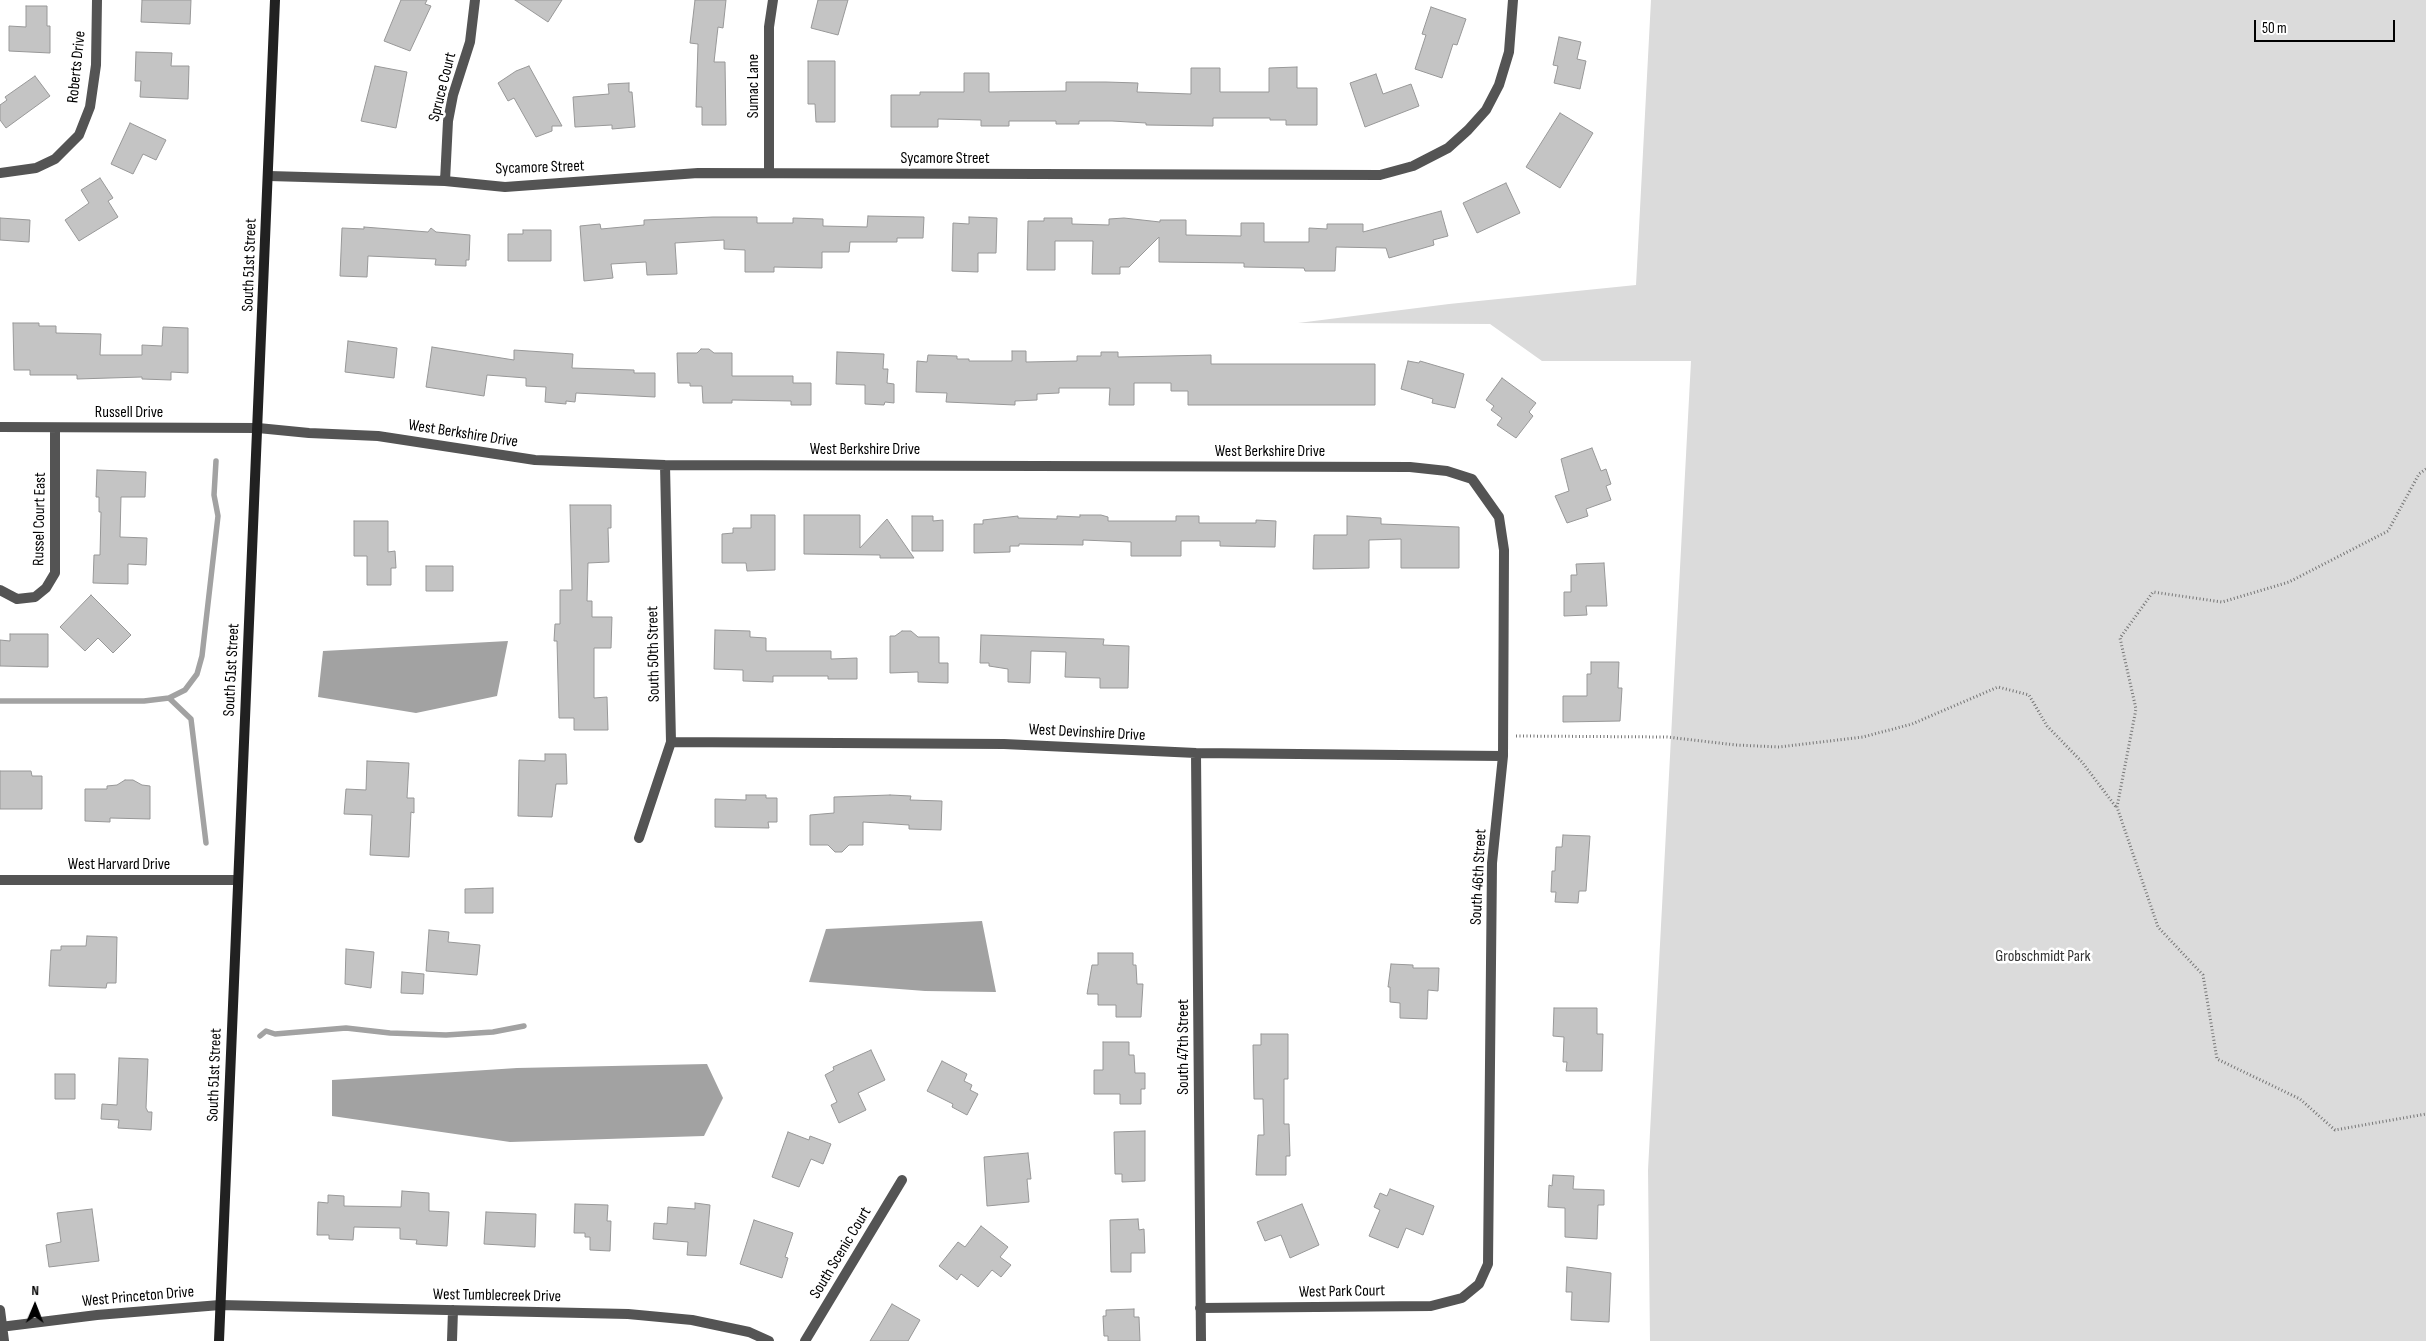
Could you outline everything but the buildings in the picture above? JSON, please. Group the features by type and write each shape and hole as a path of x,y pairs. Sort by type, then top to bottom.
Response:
{"street":[{"name":"Roberts Drive","path":"0,173 36,168 55,159 79,134 90,107 94,82 98,0"},
{"name":"South 51st Street","path":"219,1341 275,0"},
{"name":"Spruce Court","path":"446,182 448,120 453,95 470,42 475,0"},
{"name":"Sumac Lane","path":"769,173 769,26 773,0"},
{"name":"Sycamore Street","path":"269,176 446,182 505,187 698,173 1380,175 1412,166 1448,148 1486,110 1499,84 1509,52 1513,0"},
{"name":"Russell Drive","path":"0,427 258,428"},
{"name":"Russel Court East","path":"0,590 17,598 34,597 46,588 55,573 55,428"},
{"name":"West Berkshire Drive","path":"258,428 308,433 378,436 535,460 666,465 1410,467 1447,471 1472,479"},
{"name":"South 50th Street","path":"639,838 671,742 666,465"},
{"name":"South 46th Street","path":"1472,479 1498,517 1504,550 1503,756 1492,864 1488,1264 1479,1284"},
{"name":"West Devinshire Drive","path":"671,742 1004,744 1196,753 1503,756"},
{"name":"South 47th Street","path":"1196,753 1201,1341"},
{"name":"West Harvard Drive","path":"0,880 238,880"},
{"name":"South Scenic Court","path":"805,1341 902,1180"},
{"name":"West Park Court","path":"1200,1308 1430,1306 1462,1298 1479,1284"},
{"name":"West Tumblecreek Drive","path":"220,1305 628,1314 692,1320 749,1332 769,1341"},
{"name":"West Princeton Drive","path":"2,1327 97,1315 220,1305"},
{"path":"0,1310 4,1341"},
{"path":"452,1341 453,1310"}],"path":[{"path":"2117,807 2136,709 2120,638 2153,592 2222,602 2289,582 2388,531 2419,474 2426,469"},
{"path":"1503,736 1667,737 1736,746 1779,746 1863,737 1912,724 1998,687 2029,695 2047,726 2082,762 2117,807 2158,927 2203,974 2217,1059 2300,1099 2335,1130 2426,1114"}],"green space":[{"name":"Grobschmidt Park","path":"1651,0 2426,0 2426,1341 1650,1341 1648,1170 1691,361 1542,361 1490,324 1298,323 1449,304 1636,285"}],"shaded area":[{"path":"508,641 497,696 416,713 318,697 323,651"},
{"path":"982,921 996,992 925,991 809,982 826,929"},
{"path":"707,1064 723,1098 704,1136 510,1142 332,1116 332,1080 517,1068"}],"waterway":[{"path":"0,701 144,701 169,698 185,690 197,674 202,656 218,516 214,495 216,461"},
{"path":"169,698 191,719 206,843"},
{"path":"260,1036 266,1031 275,1034 346,1028 390,1033 446,1035 493,1032 524,1026"}]}
